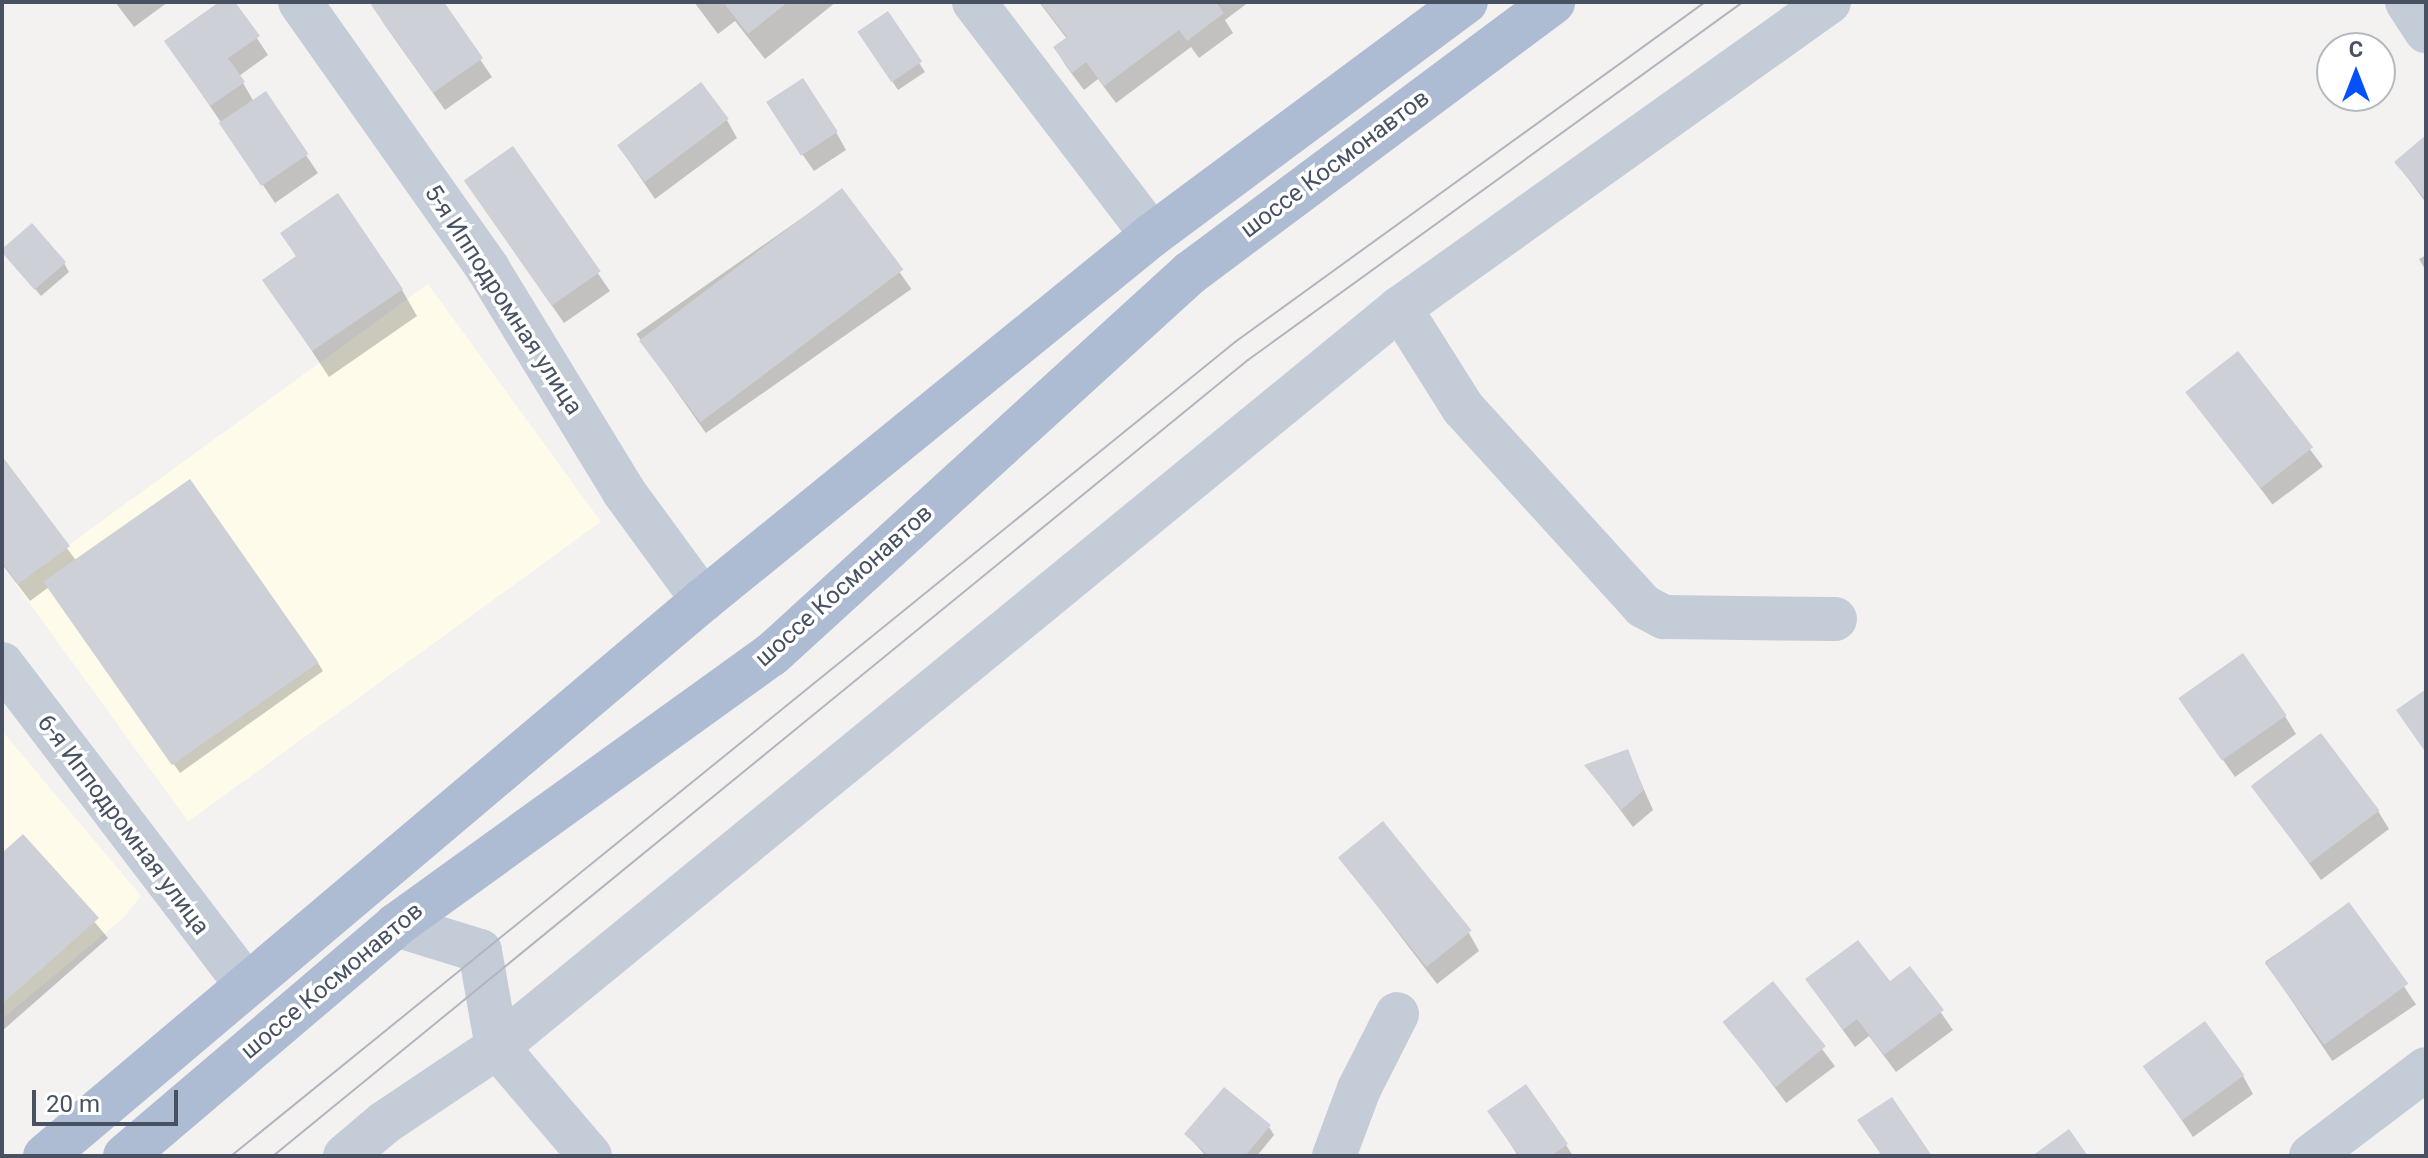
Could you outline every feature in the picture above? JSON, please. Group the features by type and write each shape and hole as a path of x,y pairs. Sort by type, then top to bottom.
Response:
{"main road":[{"path":"45,1156 703,600 1152,235 1466,2"},
{"name":"шоссе Космонавтов","path":"125,1156 396,925 771,655 1190,273 1553,2"}],"street":[{"name":"5-я Ипподромная улица","path":"300,2 488,269 624,492 703,600"},
{"path":"974,2 1152,235"},
{"path":"345,1156 384,1123 497,1047 1400,308 1829,2"},
{"path":"2407,2 2426,31"},
{"path":"1400,308 1463,408 1643,606 1664,617 1835,619"},
{"name":"6-я Ипподромная улица","path":"2,664 246,984"},
{"path":"396,925 480,951 497,1047 590,1156"},
{"path":"1334,1156 1359,1089 1397,1014"},
{"path":"2311,1156 2426,1069"}],"shaded area":[{"path":"428,284 601,522 188,822 15,584"},
{"path":"2,731 141,896 123,918 2,1019"}],"building":[{"path":"219,2 235,2 260,36 228,58 245,82 210,106 164,41"},
{"path":"375,2 444,2 483,58 433,93 371,5"},
{"path":"723,2 788,2 748,34"},
{"path":"1040,2 1216,2 1224,13 1187,41 1179,30 1104,86 1086,62 1072,73 1053,47 1067,37"},
{"path":"888,11 922,62 891,82 857,32"},
{"path":"803,78 838,132 801,156 766,102"},
{"path":"701,82 729,119 645,182 617,145"},
{"path":"266,91 308,154 261,186 219,123"},
{"path":"2426,135 2426,200 2394,162"},
{"path":"513,146 601,271 552,306 464,180"},
{"path":"842,188 903,269 701,422 639,341"},
{"path":"338,193 403,289 312,351 262,280 296,256 280,233"},
{"path":"32,223 66,262 34,290 2,253 2,249"},
{"path":"2238,351 2313,447 2260,488 2185,392"},
{"path":"2,456 70,546 18,584 2,562"},
{"path":"190,479 318,662 172,765 43,582"},
{"path":"2243,653 2287,715 2222,761 2178,698"},
{"path":"2426,689 2426,753 2396,710"},
{"path":"2321,733 2379,810 2309,863 2251,786"},
{"path":"1628,749 1644,790 1621,810 1584,765"},
{"path":"1383,821 1472,931 1427,967 1338,858"},
{"path":"23,834 99,918 2,1004 2,853"},
{"path":"2349,902 2408,984 2324,1045 2265,963"},
{"path":"1858,940 1890,981 1910,966 1944,1010 1884,1055 1857,1019 1843,1030 1805,979"},
{"path":"1773,981 1826,1046 1775,1087 1722,1022"},
{"path":"2205,1021 2244,1075 2182,1120 2143,1066"},
{"path":"1526,1084 1568,1144 1551,1156 1519,1156 1487,1111"},
{"path":"1224,1087 1271,1125 1245,1156 1209,1156 1184,1134"},
{"path":"1892,1097 1932,1156 1875,1156 1880,1153 1857,1120"},
{"path":"2069,1129 2088,1156 2032,1156"}],"tram line":[{"path":"231,1156 1235,342 1705,2"},
{"path":"273,1156 1248,360 1743,2"}]}
